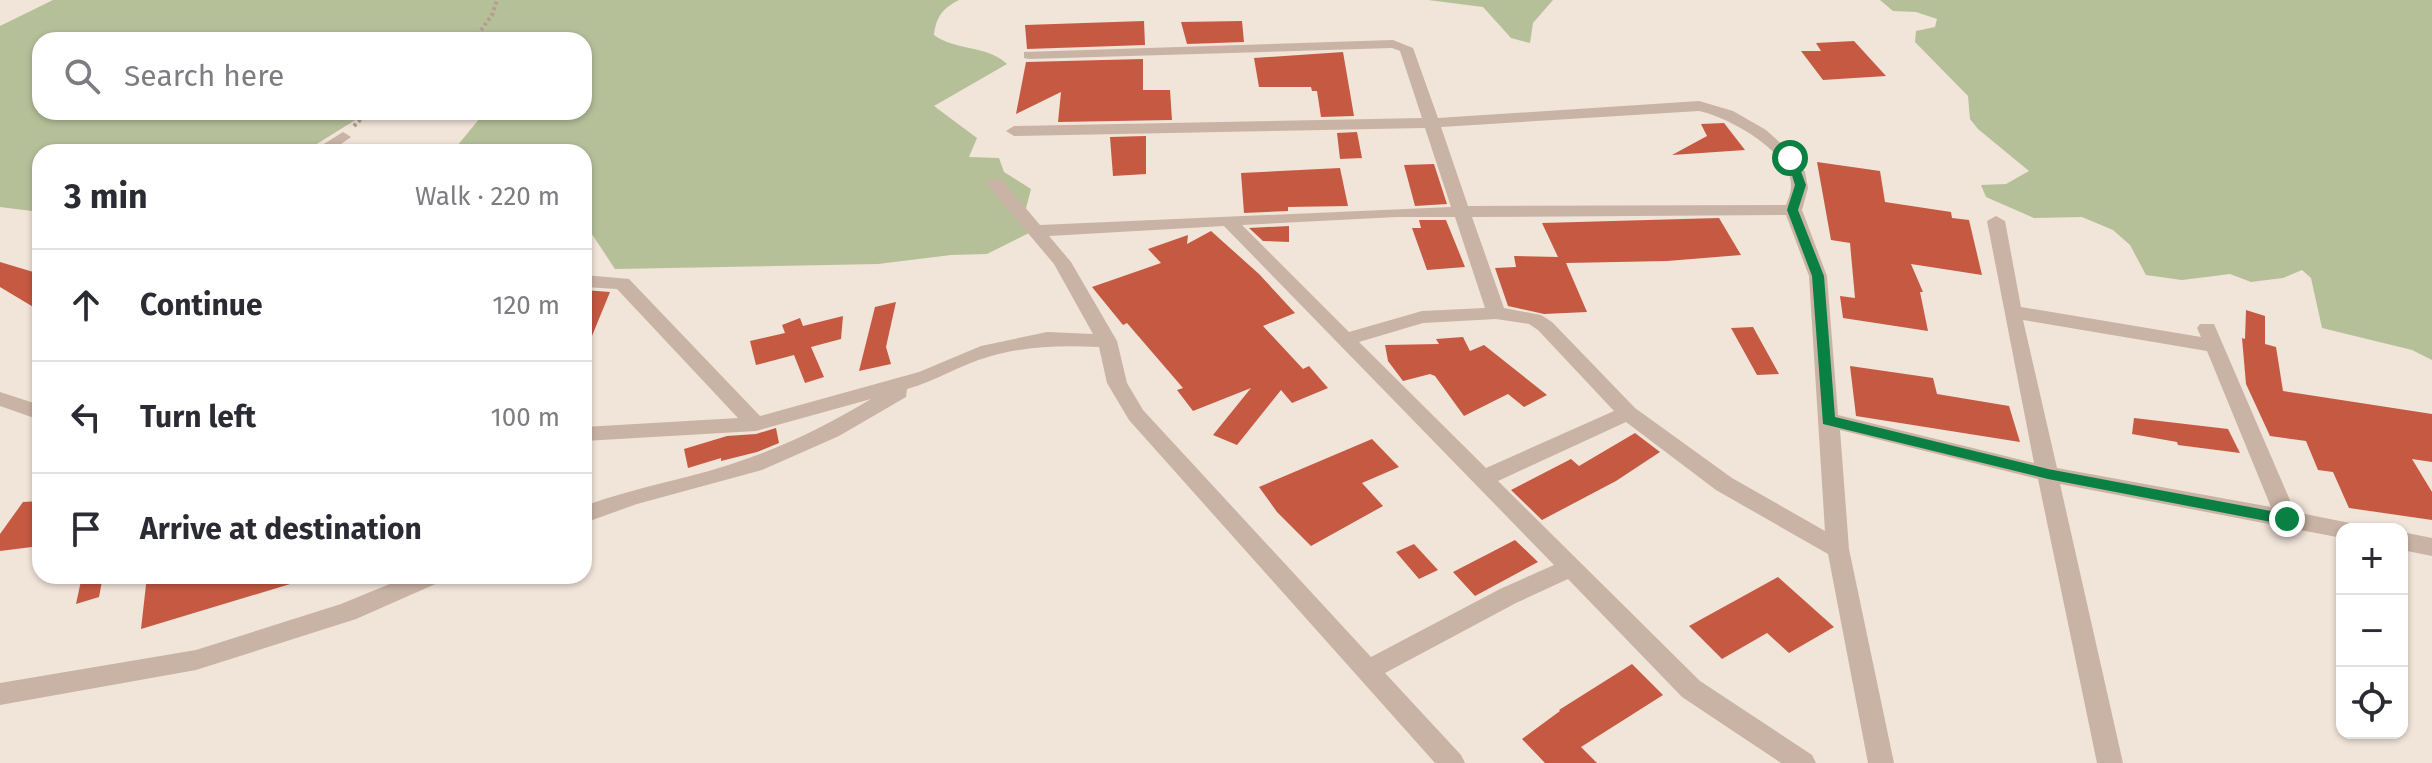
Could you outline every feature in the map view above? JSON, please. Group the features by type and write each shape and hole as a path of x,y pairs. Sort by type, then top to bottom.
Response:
{"street":[{"path":"1029,55 1393,44 1406,48 1496,313"},
{"path":"1014,131 1433,123 1699,106 1729,113 1790,158 1800,185 1793,210 1818,276 1838,549 1881,763"},
{"path":"332,144 343,137"},
{"path":"995,183 1062,262 1107,341 1117,383 1136,415 1452,763"},
{"path":"1035,231 1464,212 1793,210"},
{"path":"1228,221 1691,689 1803,763"},
{"path":"1996,221 2012,312 2110,763"},
{"path":"592,281 622,283 756,424"},
{"path":"2012,312 2212,337 2287,519"},
{"path":"1347,339 1422,317 1496,313 1534,319 1545,326 1628,413 1724,484 1838,549"},
{"path":"592,512 632,497 754,465 832,431 926,377 981,352 1047,338 1107,341"},
{"path":"592,434 756,424 926,377"},
{"path":"0,399 32,410"},
{"path":"1482,479 1628,413"},
{"path":"1828,420 2048,474 2336,528"},
{"path":"2408,542 2432,547"},
{"path":"1366,671 1508,596 1573,567"},
{"path":"0,694 196,660 348,612 413,584"}],"path":[{"path":"480,32 492,15 497,0"}],"green space":[{"path":"53,0 959,0 941,14 934,35 952,44 991,54 1007,64 934,106 977,138 969,157 999,158 1004,172 1031,189 1023,220 1029,233 987,254 878,264 615,269 592,234 592,144 459,144 478,120 592,120 592,32 32,32 32,120 355,120 317,144 32,144 32,211 0,207 0,26"},
{"path":"1428,0 1553,0 1533,23 1530,43 1511,38 1483,7"},
{"path":"1880,0 2432,0 2432,360 2412,350 2322,328 2311,278 2302,270 2283,278 2251,282 2230,274 2182,280 2146,275 2130,245 2113,230 2082,217 2034,218 1986,197 1981,185 2006,184 2029,171 1978,129 1970,119 1968,96 1915,42 1916,31 1935,27 1937,19 1916,12 1893,11"}],"building":[{"path":"1144,21 1145,45 1027,49 1025,25"},
{"path":"1242,21 1244,42 1187,44 1181,22"},
{"path":"1854,41 1886,76 1823,80 1801,51 1821,51 1816,43"},
{"path":"1343,52 1354,116 1321,117 1317,91 1312,91 1311,87 1259,87 1254,58"},
{"path":"1143,59 1143,90 1170,90 1172,120 1058,122 1061,92 1016,114 1026,62"},
{"path":"1724,123 1745,150 1672,155 1707,136 1701,124"},
{"path":"1357,132 1362,158 1340,159 1337,133"},
{"path":"1146,136 1146,174 1113,176 1110,137"},
{"path":"1817,162 1880,171 1885,202 1951,212 1952,218 1969,220 1982,275 1911,264 1923,292 1920,292 1928,331 1843,318 1840,296 1855,298 1850,243 1831,240"},
{"path":"1434,164 1447,204 1415,206 1404,165"},
{"path":"1340,168 1348,206 1288,207 1288,211 1244,213 1241,173"},
{"path":"1719,218 1741,255 1667,261 1566,263 1587,312 1544,314 1508,306 1495,268 1516,267 1514,256 1558,257 1542,223"},
{"path":"1419,220 1446,220 1465,267 1427,270 1412,228 1421,228"},
{"path":"1289,226 1289,242 1263,241 1249,228"},
{"path":"1211,231 1259,274 1295,313 1263,326 1303,369 1309,366 1328,388 1292,403 1281,390 1237,445 1213,435 1251,388 1193,411 1177,390 1183,388 1127,323 1123,325 1092,287 1161,263 1148,249 1188,235 1187,244"},
{"path":"0,262 32,272 32,306 0,287"},
{"path":"592,291 610,292 592,336"},
{"path":"896,302 886,347 891,364 859,371 875,307"},
{"path":"2246,310 2265,316 2265,344 2276,347 2283,391 2432,414 2432,462 2412,459 2432,492 2432,520 2349,508 2333,472 2318,470 2306,441 2270,436 2246,384 2242,338 2245,339"},
{"path":"843,316 841,339 811,347 824,377 805,383 794,355 756,365 750,341 785,333 782,325 800,318 803,326"},
{"path":"1753,327 1779,374 1757,375 1731,328"},
{"path":"1463,337 1470,351 1484,345 1547,395 1524,407 1508,394 1464,416 1435,376 1430,374 1403,381 1388,361 1385,345 1439,344 1436,339"},
{"path":"1850,366 1933,378 1937,394 2009,406 2020,442 1856,416"},
{"path":"2134,418 2228,429 2240,453 2178,445 2177,442 2132,434"},
{"path":"776,428 779,443 757,452 688,468 684,449 727,436 756,434"},
{"path":"1635,433 1660,452 1616,481 1542,520 1511,490 1571,459 1579,466"},
{"path":"1372,439 1399,467 1362,483 1383,506 1311,546 1277,512 1259,487"},
{"path":"32,501 32,547 0,551 0,534 23,502"},
{"path":"1515,540 1538,562 1475,596 1453,572"},
{"path":"1414,544 1438,570 1419,579 1396,552"},
{"path":"1778,577 1834,627 1789,653 1767,633 1722,659 1689,626"},
{"path":"80,584 101,584 99,597 76,604"},
{"path":"146,584 290,584 141,629"},
{"path":"1632,664 1663,695 1581,747 1597,763 1545,763 1522,739 1559,710"}],"route":[{"path":"1790,158 1800,185 1793,210 1818,276 1828,420 2048,474 2287,519"}]}
